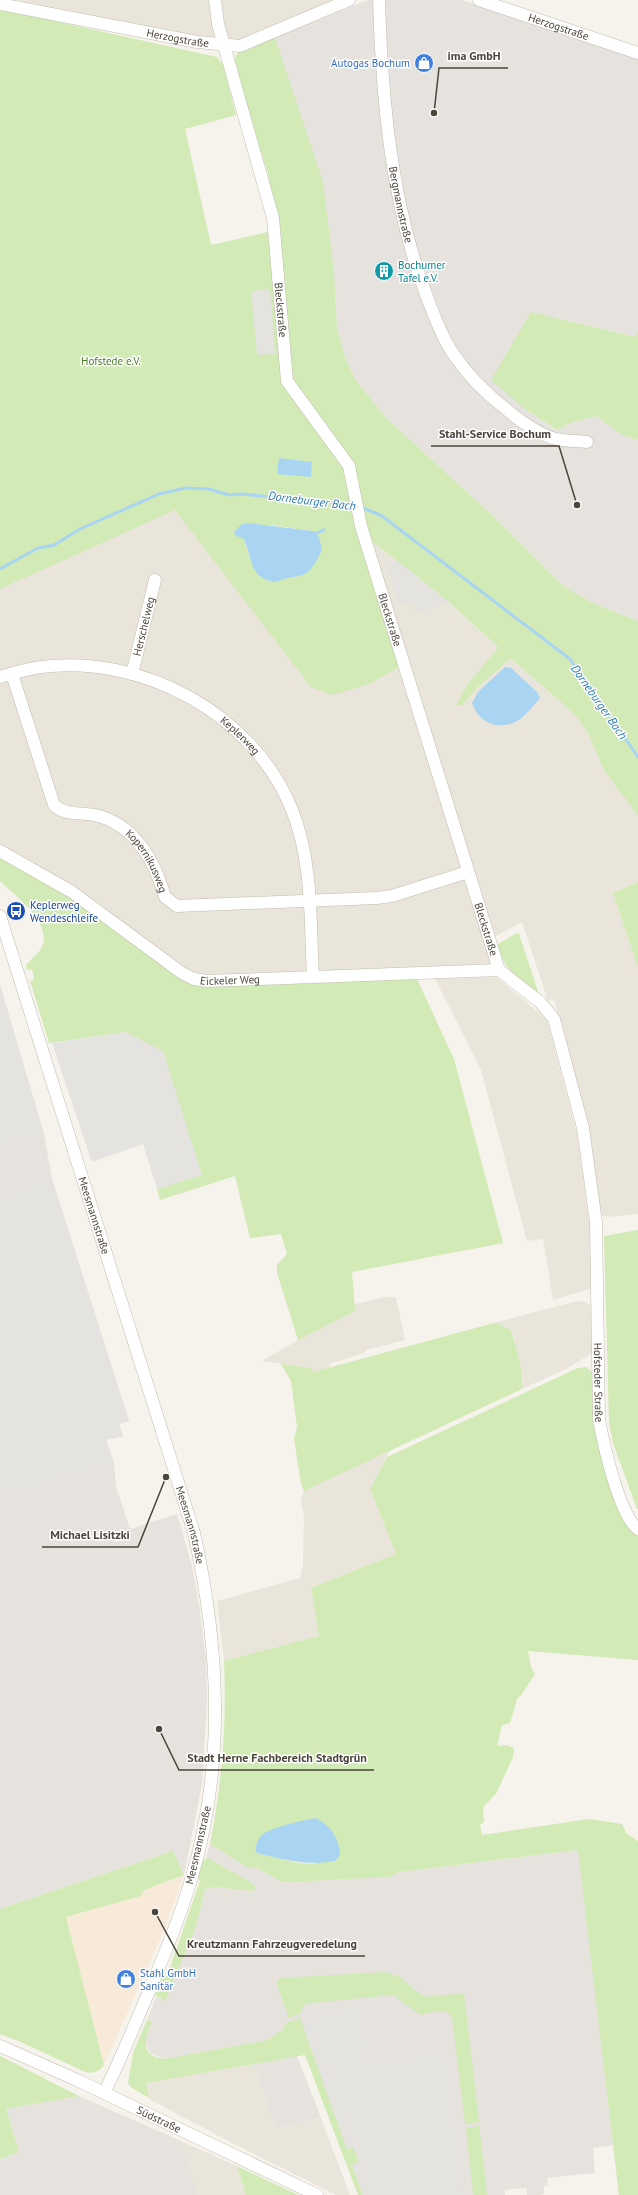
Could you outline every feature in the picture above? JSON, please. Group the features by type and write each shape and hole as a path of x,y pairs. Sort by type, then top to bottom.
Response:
{"street":[{"name":"Bleckstraße","path":"215,0 218,24 273,218 287,381 349,466 361,526 468,872 500,970 540,1002 554,1019 585,1139 597,1228"},
{"name":"Herzogstraße","path":"0,4 224,46 240,46 349,0"},
{"name":"Bergmannstraße","path":"379,0 386,118 403,216 421,280 443,333 452,351 472,377 497,402 513,415 541,434 553,438 588,442"},
{"name":"Herzogstraße","path":"479,0 638,53"},
{"name":"Herschelweg","path":"132,674 155,580"},
{"name":"Keplerweg","path":"0,677 42,667 73,666 132,674 186,694 216,713 243,737 268,768 285,794 297,826 305,857 313,977"},
{"name":"Kopernikusweg","path":"12,674 54,805 62,812 96,815 113,822 129,833 142,845 152,861 160,878 165,897 178,906 392,896 468,872"},
{"name":"Eickeler Weg","path":"0,851 72,892 182,973 194,979 207,981 500,970"},
{"name":"Meesmannstraße","path":"0,916 194,1533 209,1602 214,1650 216,1695 214,1755 208,1803 193,1873 171,1938 104,2093"},
{"name":"Hofsteder Straße","path":"597,1228 599,1419 604,1449 620,1496 631,1521 638,1529"},
{"name":"Südstraße","path":"0,2046 104,2093 317,2195"}],"shaded area":[{"path":"16,0 349,0 240,46 198,41"},
{"path":"368,0 462,0 638,58 638,329 636,337 558,318 525,409 556,430 573,422 596,416 624,436 638,440 638,621 593,603 563,586 491,514 386,418 355,379 344,355 337,327 334,273 275,38"},
{"path":"270,289 275,354 257,355 251,291"},
{"path":"175,509 192,531 372,541 449,602 498,647 467,685 462,705 478,687 511,658 575,715 589,735 604,770 638,816 638,882 613,893 638,968 638,1214 607,1217 602,1215 600,1211 589,1131 554,999 548,1001 522,922 485,942 491,965 201,976 193,975 70,883 24,861 0,844 0,588"},
{"path":"397,561 449,602 416,613 412,602 399,606 388,566"},
{"path":"496,977 544,1017 548,1024 577,1134 590,1229 592,1288 553,1300 543,1239 527,1241 481,1070 435,979"},
{"path":"0,985 44,1134 52,1179 129,1421 119,1424 123,1436 106,1440 114,1463 116,1486 130,1529 177,1514 192,1566 199,1605 206,1660 207,1702 202,1784 184,1875 173,1851 0,1909"},
{"path":"0,985 44,1134 0,1147"},
{"path":"126,1032 163,1051 202,1175 157,1189 143,1144 92,1162 52,1043"},
{"path":"52,1179 129,1421 119,1424 123,1436 106,1440 114,1463 0,1497 0,1196"},
{"path":"385,1297 396,1297 405,1340 366,1350 365,1353 329,1364 330,1368 312,1372 311,1368 262,1361 315,1330 355,1311 355,1304"},
{"path":"584,1301 593,1307 593,1351 591,1354 566,1369 522,1389 523,1378 515,1347 514,1335 501,1325 494,1323 573,1302"},
{"path":"390,1450 370,1489 396,1554 311,1588 319,1636 224,1661 217,1601 300,1578 303,1565 304,1517 301,1501 304,1491"},
{"path":"210,1844 248,1868 255,1867 280,1881 288,1882 390,1877 399,1872 579,1850 613,2145 593,2148 595,2173 547,2178 548,2186 544,2186 544,2194 539,2195 527,2195 526,2188 505,2190 505,2195 363,2195 321,2079 286,2023 283,2029 268,2040 164,2059 150,2053 145,2041 151,2022 147,2020 156,1997 165,2000 196,1927 205,1889 215,1887 251,1891 255,1885 206,1858"},
{"path":"184,1875 165,1928 104,2065 66,1917 141,1896 144,1890"},
{"path":"362,2005 368,2051 364,2052 365,2059 370,2059 370,2061 435,2054 435,2051 445,2050 461,2185 465,2195 363,2195 352,2165 359,2162 353,2147 347,2149 304,2028 308,2028 305,2012"},
{"path":"297,2056 321,2118 275,2129 254,2064"},
{"path":"254,2064 275,2129 321,2118 350,2195 336,2195 234,2144 149,2099 146,2083"},
{"path":"79,2096 181,2141 198,2195 0,2195 0,2159 19,2152 6,2109"},
{"path":"181,2141 237,2166 246,2195 198,2195"}],"green space":[{"name":"Hofstede e.V.","path":"0,9 217,57 223,65 236,115 185,129 211,245 268,232 273,284 275,218 268,173 247,111 235,59 240,46 275,38 323,182 334,273 337,327 344,355 355,379 386,418 491,514 563,586 593,603 638,621 638,816 604,770 589,735 575,715 511,658 478,687 462,705 456,705 467,685 498,647 449,602 372,541 399,667 371,683 333,695 311,687 175,510 0,589","holes":["270,525 313,531 296,578 288,576 281,580 254,570 243,537 236,536 234,532 239,528"]},
{"path":"531,312 636,337 638,329 638,440 624,436 596,416 573,422 557,430 525,409 491,380"},
{"path":"0,857 62,890 183,978 416,977 454,1059 503,1243 352,1272 355,1311 298,1340 277,1273 277,1265 287,1254 281,1234 250,1238 235,1176 160,1200 157,1189 202,1174 126,1032 49,1043 30,981 34,980 32,969 27,970 26,965 41,949 44,940 43,930 31,911 0,881"},
{"path":"638,882 638,968 613,893"},
{"path":"517,933 519,934 539,994 524,983 508,968 496,945"},
{"path":"638,1230 637,1509 613,1443 609,1423 604,1236"},
{"path":"494,1323 510,1329 521,1368 523,1384 522,1389 304,1491 301,1484 294,1439 297,1427 291,1381 281,1364 311,1368 313,1372"},
{"path":"586,1367 594,1374 596,1417 635,1533 638,1537 638,1660 528,1651 531,1667 535,1674 517,1699 510,1723 502,1725 497,1746 507,1745 514,1748 513,1757 496,1794 483,1807 484,1822 480,1825 482,1835 589,1819 622,1824 627,1834 638,1841 638,2195 619,2195 578,1850 399,1872 390,1877 288,1882 280,1881 255,1867 248,1868 210,1844 218,1799 223,1753 225,1707 224,1661 319,1636 311,1588 396,1554 370,1489 387,1457 578,1368","holes":["261,1835 315,1864 299,1863 257,1853 255,1849"]},
{"path":"173,1851 184,1875 144,1890 141,1896 66,1917 104,2065 96,2072 85,2072 21,2042 0,2034 0,1909"},
{"path":"208,1858 254,1884 255,1889 251,1891 215,1887 205,1889 196,1927 165,2001 155,1995 163,1976 167,1976 200,1881 198,1878 203,1860"},
{"path":"385,1972 400,1977 416,1991 426,1997 464,1993 479,2122 465,2124 452,2018 449,2014 438,2011 421,2015 393,1995 311,2003 303,2005 301,2013 289,2018 277,1985 277,1980 281,1978"},
{"path":"300,2018 347,2149 353,2147 359,2162 352,2165 363,2195 358,2195 305,2055 146,2083 149,2098 132,2088 128,2083 133,2053 147,2020 152,2022 147,2034 147,2050 156,2057 164,2059 268,2040 283,2029 285,2023"},
{"path":"0,2056 79,2096 6,2109 19,2152 0,2159"},
{"path":"479,2126 487,2195 473,2195 466,2128"},
{"path":"237,2166 298,2195 246,2195"}],"water":[{"path":"279,458 312,462 311,477 277,474"},
{"path":"247,523 313,531 319,537 322,550 312,568 303,575 275,582 266,579 255,571 243,538 236,536 234,532 242,524"},
{"path":"505,667 511,668 537,692 540,698 522,718 508,725 495,725 483,719 472,703 478,692"},
{"path":"316,1818 330,1829 336,1838 340,1855 335,1861 305,1863 257,1853 255,1849 259,1839 266,1832 288,1824"}],"waterway":[{"name":"Dorneburger Bach","path":"0,569 38,548 54,545 80,529 159,494 185,488 209,489 229,495 242,494 354,505"},
{"name":"Dorneburger Bach","path":"361,507 382,516 570,659 638,757"},
{"path":"312,535 324,530"}],"place":[{"name":"Autogas Bochum","path":"424,63"},
{"name":"ima GmbH","path":"434,113"},
{"name":"Bochumer Tafel e.V.","path":"384,271"},
{"name":"Stahl-Service Bochum","path":"577,505"},
{"name":"Keplerweg Wendeschleife","path":"16,911"},
{"name":"Michael Lisitzki","path":"166,1477"},
{"name":"Stadt Herne Fachbereich Stadtgrün","path":"159,1729"},
{"name":"Kreutzmann Fahrzeugveredelung","path":"155,1912"},
{"name":"Stahl GmbH Sanitär","path":"126,1979"}]}
